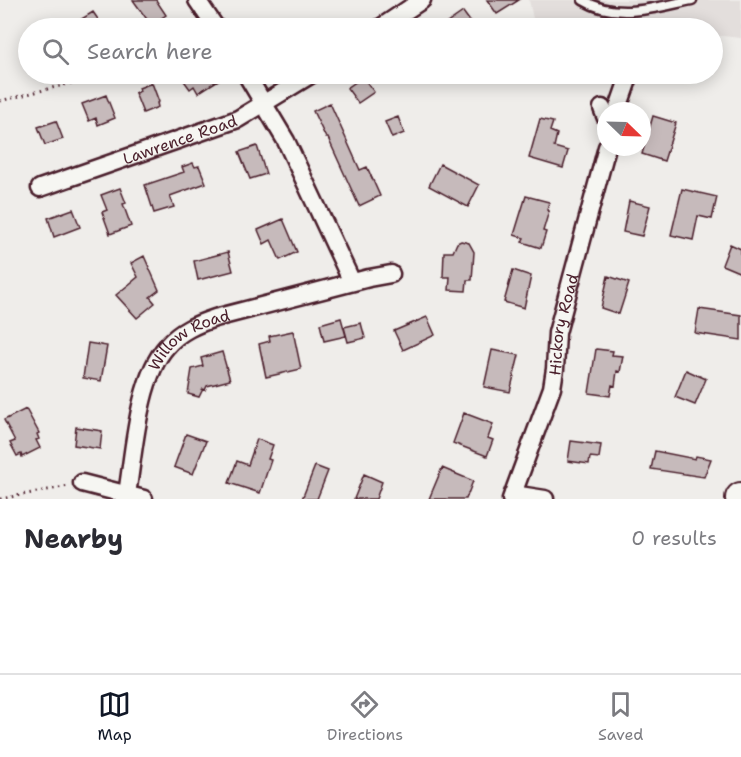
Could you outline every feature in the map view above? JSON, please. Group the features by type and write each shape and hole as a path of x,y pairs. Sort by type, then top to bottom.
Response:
{"street":[{"path":"197,0 209,18"},
{"path":"393,18 413,3"},
{"path":"252,84 286,141 352,282"},
{"name":"Lawrence Road","path":"40,188 238,119 296,84"},
{"path":"614,102 624,84"},
{"name":"Hickory Road","path":"512,496 552,388 557,333 605,156"},
{"name":"Willow Road","path":"127,494 144,394 156,362 172,340 207,321 352,282 391,274"},
{"path":"81,483 144,499"},
{"path":"512,496 545,499"}],"lane":[{"path":"583,0 606,10 630,12 693,0"}],"path":[{"path":"0,101 67,84"},
{"path":"0,499 81,483"}],"shaded area":[{"path":"529,0 741,0 741,38 723,36 723,18 533,18"}],"building":[{"path":"133,0 156,0 166,15 162,18 146,18"},
{"path":"487,0 519,0 497,14"},
{"path":"93,12 97,18 83,18"},
{"path":"463,12 468,18 454,18"},
{"path":"152,84 159,102 158,107 143,113 135,93 140,91 139,88"},
{"path":"186,84 212,84 198,93 194,86 190,89"},
{"path":"353,84 368,84 374,92 358,103 347,88"},
{"path":"106,95 115,118 98,125 96,118 89,121 82,104"},
{"path":"330,103 360,170 367,167 380,196 359,206 313,111"},
{"path":"653,116 676,123 664,161 648,156 651,156"},
{"path":"398,117 404,133 392,138 385,122"},
{"path":"540,119 553,122 550,131 557,134 554,147 568,151 563,168 529,158"},
{"path":"56,121 63,139 45,145 38,127"},
{"path":"257,146 266,174 250,179 239,152"},
{"path":"193,163 195,167 199,166 206,183 170,196 174,207 154,213 145,185 184,172 182,167"},
{"path":"440,164 479,185 468,207 429,186"},
{"path":"120,188 131,226 110,234 102,212 107,210 101,195"},
{"path":"682,189 717,197 712,219 698,216 693,240 671,235"},
{"path":"526,196 549,202 547,210 549,211 543,231 546,232 541,248 522,242 524,238 514,235"},
{"path":"629,201 650,206 642,236 623,232"},
{"path":"73,209 80,227 54,237 48,218"},
{"path":"283,219 297,252 280,260 271,240 264,244 258,230"},
{"path":"461,241 469,243 474,252 472,280 467,280 466,291 449,290 450,277 443,277 444,252 453,252 457,243"},
{"path":"730,244 741,249 741,273 722,265"},
{"path":"228,252 233,271 198,280 194,261"},
{"path":"144,256 159,290 150,297 155,303 137,318 116,295 138,277 131,263"},
{"path":"513,270 531,276 524,308 504,302"},
{"path":"608,276 629,283 619,314 601,308"},
{"path":"699,309 741,315 741,340 695,333"},
{"path":"427,317 435,335 403,350 394,331"},
{"path":"341,318 346,336 324,341 320,324"},
{"path":"361,323 365,338 348,342 344,327"},
{"path":"293,331 301,369 266,377 259,344 270,341 269,336"},
{"path":"88,343 107,346 101,381 83,378"},
{"path":"596,349 613,351 612,355 623,356 620,372 617,371 615,386 612,385 610,396 589,393"},
{"path":"492,350 519,355 510,392 484,387"},
{"path":"222,352 230,380 207,386 199,397 188,394 192,369 203,366 201,358"},
{"path":"686,370 706,379 695,405 675,397"},
{"path":"26,409 39,433 37,434 39,439 36,440 40,448 22,457 21,454 17,456 10,443 15,441 4,420"},
{"path":"464,413 493,424 488,438 493,440 487,456 453,443"},
{"path":"76,427 102,431 100,449 74,445"},
{"path":"186,434 206,441 193,474 174,467"},
{"path":"257,439 273,445 268,459 271,460 260,493 229,483 237,461 248,465"},
{"path":"571,441 601,445 599,458 590,457 589,464 568,461"},
{"path":"655,451 695,459 696,456 711,459 704,477 651,469"},
{"path":"315,466 328,471 317,499 302,499"},
{"path":"442,468 473,481 466,499 429,499"},
{"path":"364,474 382,482 376,499 354,499"}]}
